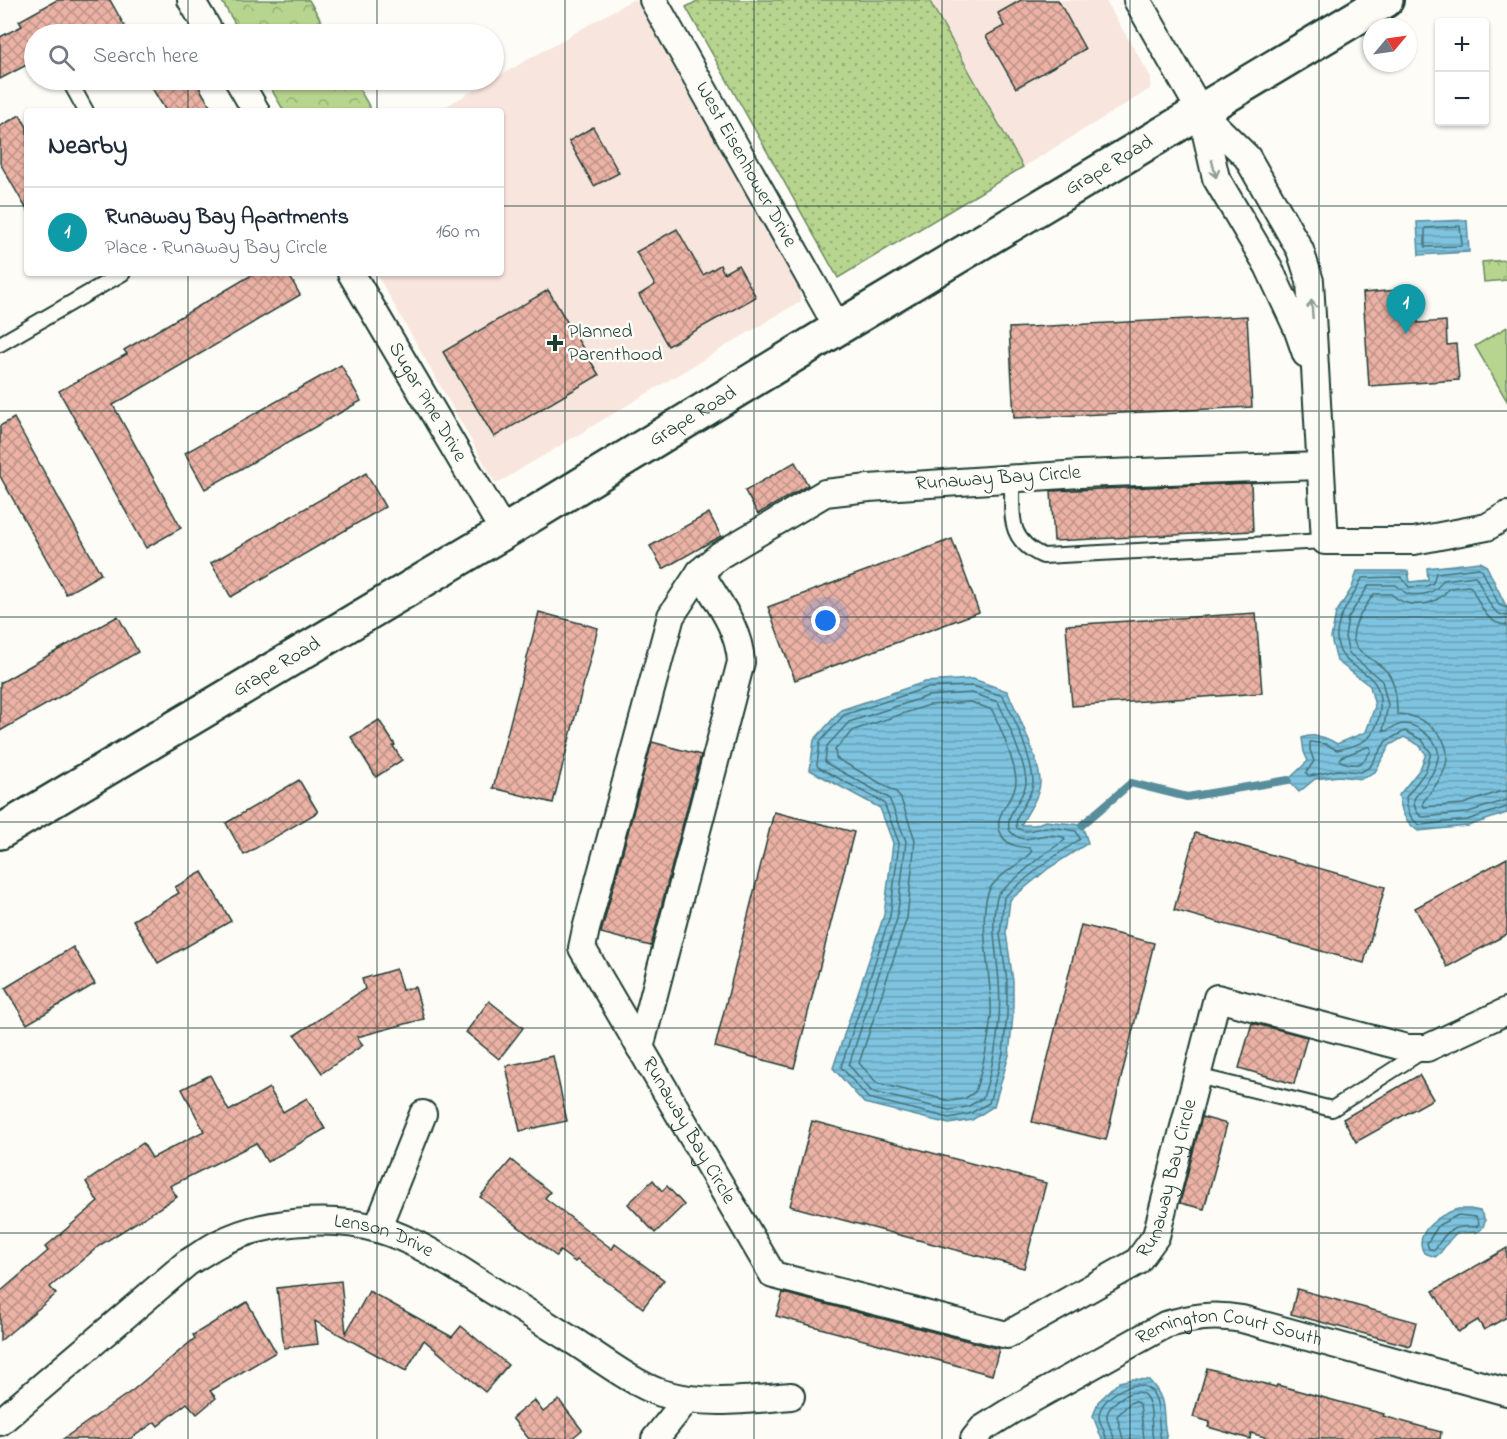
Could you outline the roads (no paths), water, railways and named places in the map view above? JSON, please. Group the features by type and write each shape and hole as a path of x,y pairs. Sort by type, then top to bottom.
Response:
{"main road":[{"name":"Grape Road","path":"0,832 504,532 838,328 1386,0"}],"street":[{"path":"190,0 205,24"},
{"name":"West Eisenhower Drive","path":"653,0 838,328"},
{"path":"1137,0 1201,112 1247,157 1300,250 1310,281 1325,541 1414,541 1487,527 1507,515"},
{"path":"244,90 254,108"},
{"path":"1201,112 1216,178 1268,266 1298,328 1317,388"},
{"name":"Sugar Pine Drive","path":"353,276 504,532"},
{"name":"Runaway Bay Circle","path":"1320,466 1080,474 825,493 720,555 700,572 671,616 582,948 773,1275 1006,1335 1137,1262 1156,1236 1217,998 1407,1048 1427,1048 1507,1011"},
{"name":"Runaway Bay Circle","path":"640,1048 741,662 740,645 735,629 700,572"},
{"path":"377,1228 423,1114"},
{"name":"Lenson Drive","path":"0,1422 187,1263 219,1243 257,1229 294,1223 339,1222 377,1228 405,1239 440,1257 658,1392 687,1400 737,1401 791,1396"},
{"name":"Remington Court South","path":"974,1439 982,1429 1009,1412 1165,1325 1193,1317 1219,1315 1242,1319 1507,1392"},
{"path":"655,1439 687,1400"}],"lane":[{"path":"74,90 84,108"},
{"path":"0,344 118,276"},
{"path":"1011,480 1014,525 1021,542 1043,556 1325,541"},
{"path":"1197,1076 1332,1109 1427,1048"}],"water":[{"path":"1467,220 1469,252 1419,255 1417,222"},
{"path":"1480,562 1486,565 1507,608 1507,813 1468,826 1418,831 1404,815 1399,795 1420,769 1426,754 1419,745 1404,737 1390,745 1375,772 1361,779 1339,776 1315,779 1299,792 1288,780 1308,761 1302,738 1320,736 1337,744 1366,732 1375,706 1370,686 1337,661 1331,638 1336,613 1352,588 1357,571 1408,571 1410,582 1428,580 1427,568"},
{"path":"973,679 1007,691 1037,763 1039,789 1021,825 1035,825 1045,821 1082,825 1088,843 1049,868 1010,900 1006,933 1013,981 1013,1015 1009,1055 994,1106 972,1120 949,1124 864,1103 833,1068 884,915 893,843 880,808 810,770 814,740 841,710 925,682"},
{"path":"1458,1209 1480,1211 1485,1220 1482,1229 1475,1232 1457,1233 1435,1257 1424,1253 1421,1245 1425,1231 1444,1215"},
{"path":"1133,1379 1149,1380 1160,1395 1167,1439 1102,1439 1093,1416 1098,1402 1119,1382"}],"waterway":[{"path":"1082,825 1131,783 1187,797 1288,780"}],"place":[{"name":"Runaway Bay Apartments","path":"1406,334"},
{"name":"Planned Parenthood","path":"555,343"}]}
